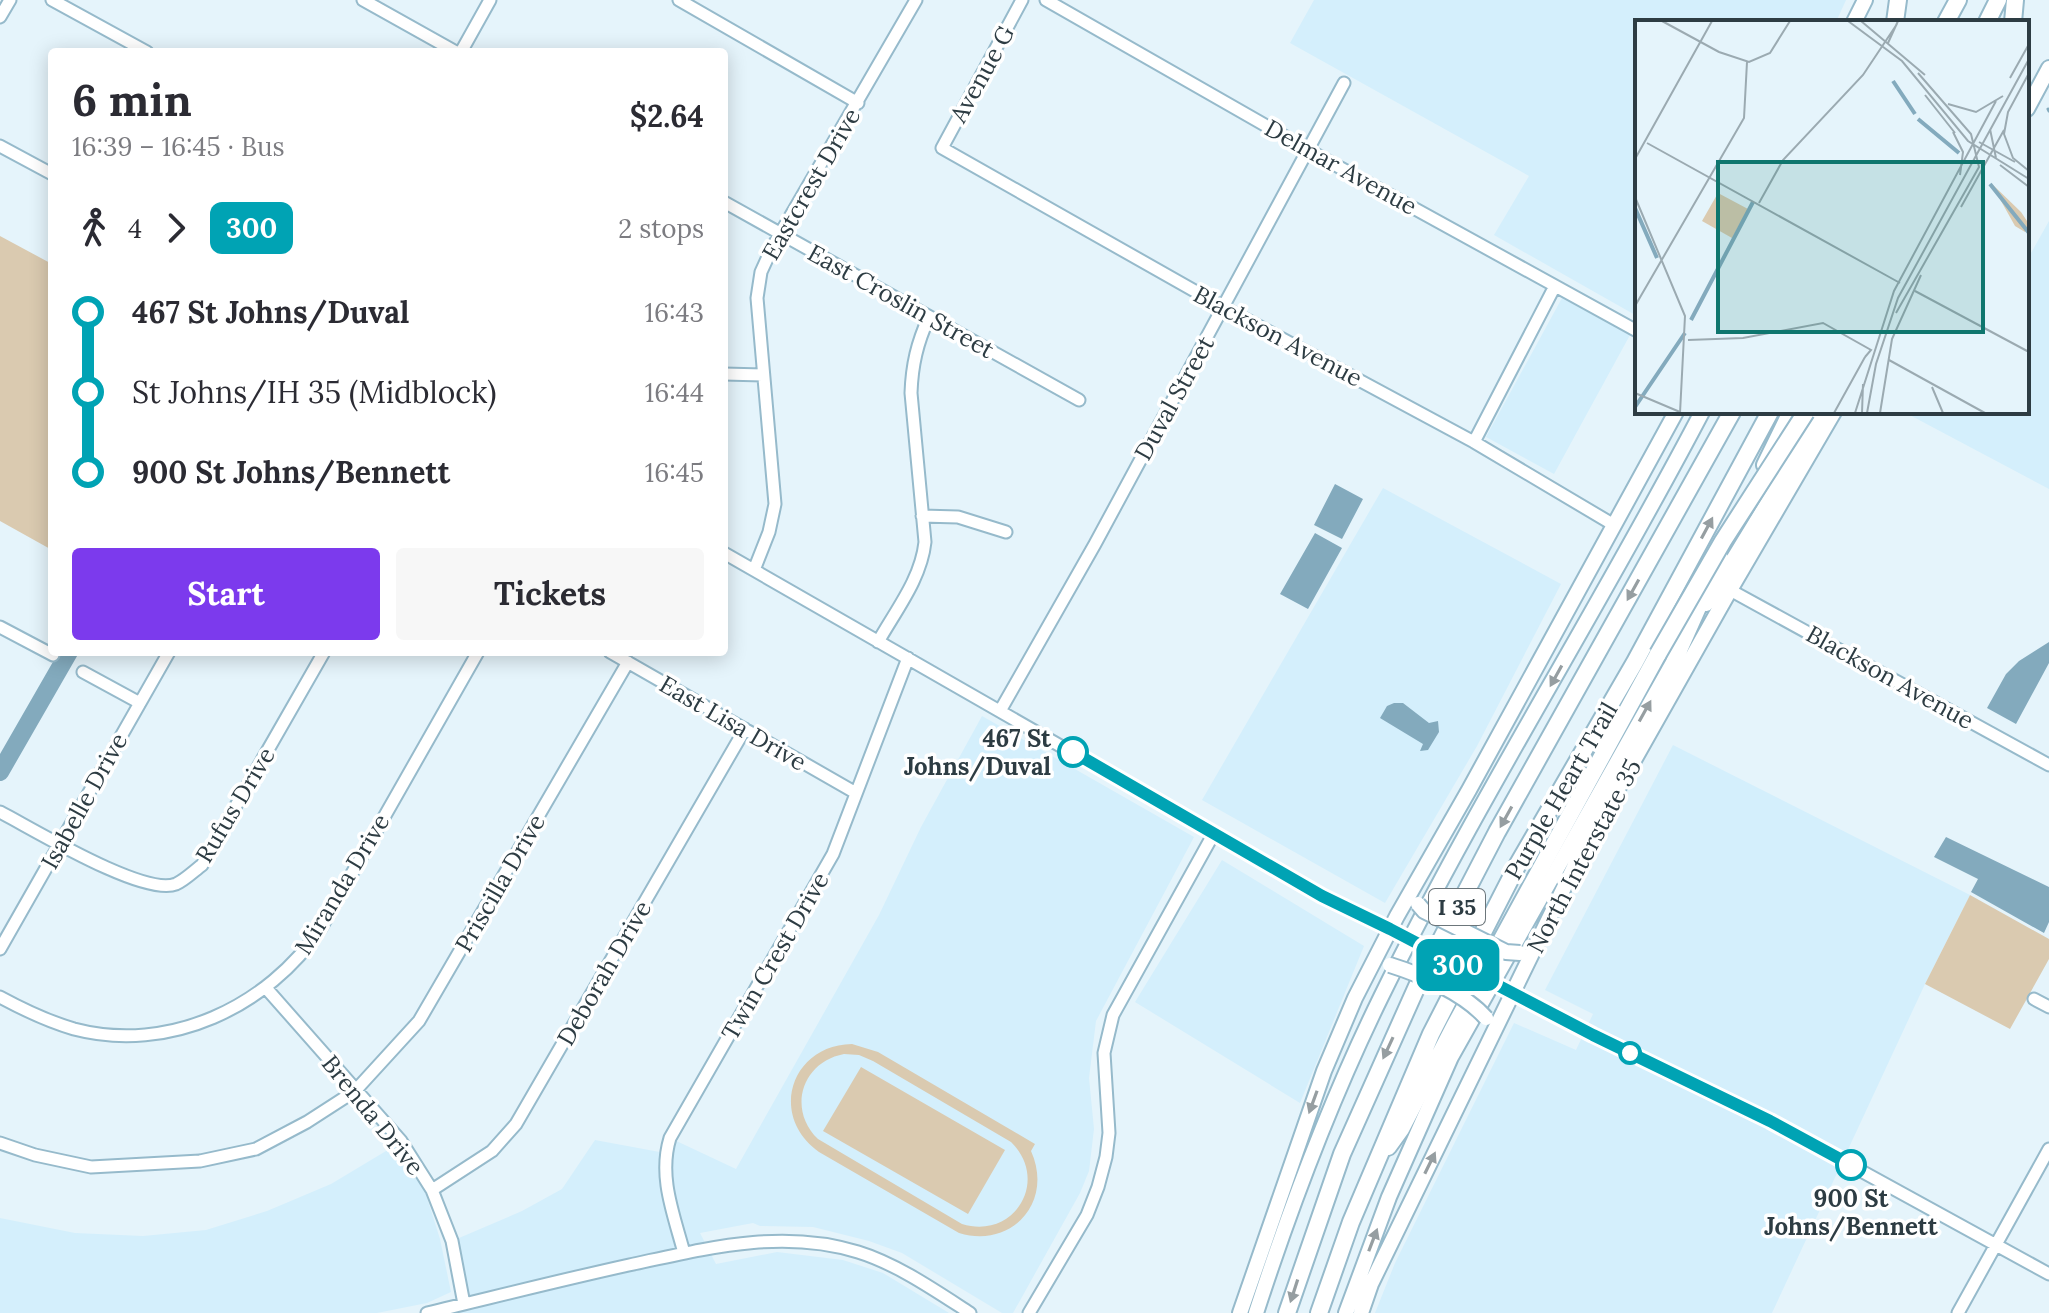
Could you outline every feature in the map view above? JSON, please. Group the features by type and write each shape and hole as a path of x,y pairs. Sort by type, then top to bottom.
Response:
{"highway":[{"path":"1895,20 1898,0"},
{"path":"1947,20 1958,0"},
{"path":"1988,20 1998,0"},
{"path":"2013,20 2015,0"},
{"name":"Purple Heart Trail","path":"1287,1313 1342,1154 1418,984 1497,832 1731,414"},
{"name":"Purple Heart Trail","path":"1319,1313 1373,1167 1431,1034 1518,864 1635,662 1769,414"},
{"path":"1675,659 1790,414"},
{"path":"1373,1167 1401,1129 1658,654 1723,541 1805,414"}],"main road":[{"path":"1855,20 1865,0"},
{"path":"2029,105 2049,68"},
{"path":"1240,1313 1324,1071 1355,998 1390,929 1675,414"},
{"path":"1256,1313 1311,1157 1381,998 1443,877 1701,414"},
{"path":"1346,1313 1389,1197 1451,1057 1675,659 1822,414"},
{"name":"North Interstate 35","path":"1361,1313 1371,1284 1576,863 1833,414"},
{"path":"1415,884 1418,904 1424,911 1506,952 1520,953 1535,948"},
{"path":"1371,970 1390,965 1442,988 1477,1008 1486,1018 1489,1042"}],"street":[{"path":"0,17 10,0"},
{"path":"52,0 140,48"},
{"path":"363,0 452,48"},
{"path":"461,48 490,0"},
{"path":"679,0 858,103"},
{"name":"Eastcrest Drive","path":"754,570 769,532 775,504 757,289 772,248 916,0"},
{"name":"Avenue G","path":"942,148 1022,0"},
{"name":"Delmar Avenue","path":"1046,0 1308,150 1635,330"},
{"name":"Duval Street","path":"1000,711 1344,83"},
{"path":"0,146 48,172"},
{"name":"Blackson Avenue","path":"942,148 1223,307 1474,442 1614,525"},
{"name":"East Croslin Street","path":"728,204 1079,400"},
{"path":"1474,442 1555,286"},
{"path":"878,642 920,566 925,542 911,381 917,345 929,317"},
{"path":"728,374 763,375"},
{"path":"922,516 958,517 1006,532"},
{"path":"728,555 1322,896 1770,1121 2049,1274"},
{"name":"Blackson Avenue","path":"1730,590 2049,765"},
{"path":"0,627 48,652"},
{"name":"Isabelle Drive","path":"0,949 167,656"},
{"name":"Rufus Drive","path":"0,812 125,876 156,886 176,884 202,865 322,656"},
{"name":"Miranda Drive","path":"0,997 34,1015 76,1029 139,1035 205,1022 236,1008 266,988 306,950 321,928 476,656"},
{"name":"East Lisa Drive","path":"617,656 856,793"},
{"name":"Twin Crest Drive","path":"684,1253 667,1189 666,1153 670,1138 833,854 908,658"},
{"name":"Priscilla Drive","path":"0,1143 35,1155 91,1167 200,1161 256,1149 307,1122 355,1091 419,1021 628,662"},
{"path":"83,672 140,703"},
{"name":"Deborah Drive","path":"432,1190 492,1151 516,1124 745,729"},
{"path":"1029,1313 1087,1215 1098,1187 1109,1133 1104,1053 1113,1015 1214,833"},
{"name":"Brenda Drive","path":"266,988 401,1141 432,1190 452,1241 464,1304"},
{"path":"2034,999 2049,1007"},
{"path":"1958,1313 2049,1149"},
{"path":"427,1313 684,1253 761,1241 829,1245 860,1252 970,1313"}],"shaded area":[{"path":"1314,0 1846,0 1837,20 1635,20 1635,315 1494,235 1529,176 1290,43"},
{"path":"2049,221 2049,489 1908,414 2029,414 2029,256"},
{"path":"0,236 48,262 48,548 0,521"},
{"path":"1562,298 1630,335 1554,474 1486,437"},
{"path":"1335,484 1363,499 1342,539 1314,525"},
{"path":"1383,488 1561,584 1477,746 1385,903 1202,800"},
{"path":"1315,533 1342,548 1308,609 1280,594"},
{"path":"2049,642 2049,663 2016,724 1987,708 2006,674 2019,661"},
{"path":"1403,703 1429,723 1438,721 1439,732 1428,750 1420,751 1423,744 1380,718 1387,706"},
{"path":"982,716 1194,837 1096,1021 1089,1078 1094,1129 1089,1171 1080,1193 1013,1313 1002,1313 902,1253 869,1241 813,1227 760,1226 753,1223 700,1233 716,1264 777,1252 843,1260 883,1273 949,1313 427,1313 464,1304 452,1241 522,1211 562,1189 595,1140 665,1153 670,1138 736,1169 879,915 921,827"},
{"path":"1673,745 1970,895 1925,984 1772,1313 1375,1313 1395,1263 1514,1023 1576,1050 1593,1014 1545,990"},
{"path":"1946,837 2049,887 2049,922 2044,933 1971,892 1978,879 1934,857"},
{"path":"1222,860 1364,946 1300,1103 1135,1002"},
{"path":"1970,895 2049,939 2049,959 2010,1029 1925,984"},
{"path":"852,1044 878,1052 1035,1144 1031,1151 1037,1170 1037,1188 1024,1217 1011,1228 996,1234 978,1236 959,1233 819,1152 803,1137 794,1120 791,1102 801,1069 814,1056 831,1047","holes":["844,1054 859,1055 1011,1142 1022,1157 1027,1173 1027,1189 1011,1215 998,1223 981,1227 962,1224 818,1139 808,1127 803,1114 804,1088 809,1076 830,1059"]},
{"path":"861,1067 1005,1150 968,1214 823,1131"},
{"path":"396,1145 423,1185 440,1239 451,1292 427,1303 377,1313 0,1313 0,1218 75,1233 143,1236 206,1230 267,1211 331,1184"}],"waterway":[{"path":"0,772 67,656"}],"bus line":[{"name":"300","path":"1073,752 1322,896 1593,1035 1770,1121 1851,1165"}],"place":[{"name":"467 St Johns/Duval","path":"1073,752"},
{"name":"900 St Johns/Bennett","path":"1851,1165"}]}
